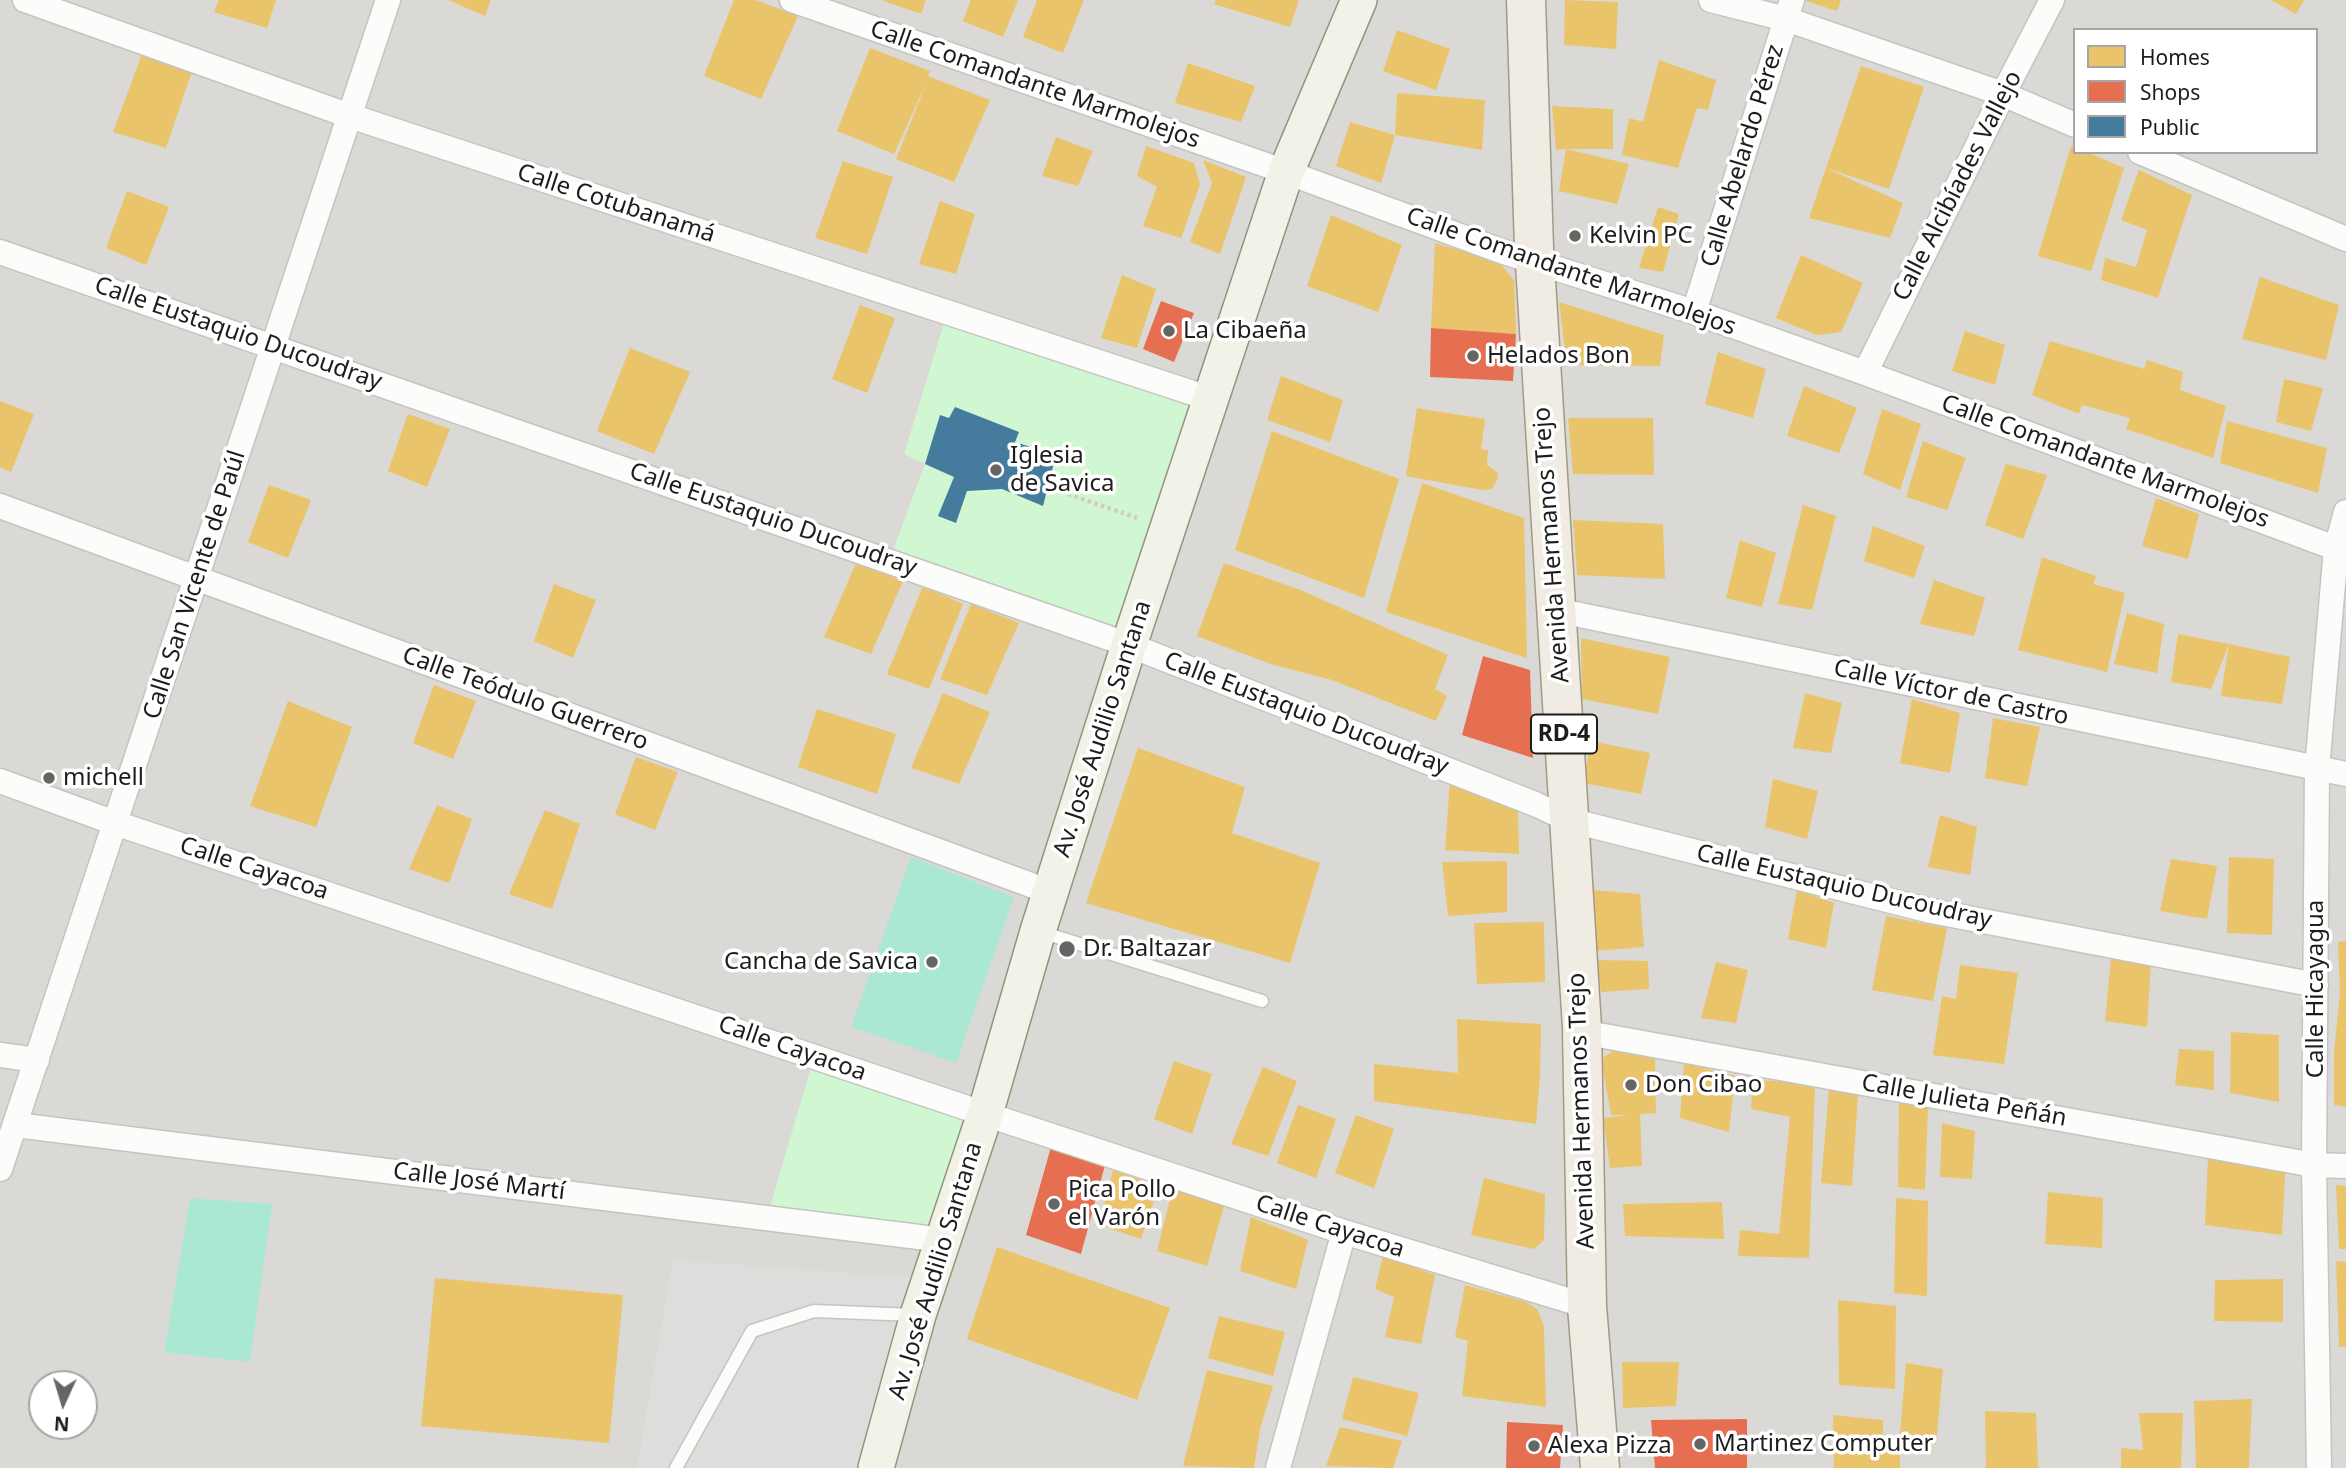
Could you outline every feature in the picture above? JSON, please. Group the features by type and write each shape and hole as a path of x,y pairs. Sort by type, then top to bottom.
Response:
{"main road":[{"name":"Av. José Audilio Santana","path":"876,1468 918,1315 985,1114 1038,931 1129,645 1286,172 1359,0"},
{"name":"Avenida Hermanos Trejo","path":"1526,0 1535,263 1583,1032 1587,1306 1600,1468"}],"street":[{"name":"Calle Cotubanamá","path":"25,0 350,116 1211,399"},
{"name":"Calle San Vicente de Paúl","path":"0,1169 388,0"},
{"name":"Calle Comandante Marmolejos","path":"792,0 1286,172 1535,263 1694,312 2341,550"},
{"path":"1711,0 1789,10 2073,124"},
{"name":"Calle Alcibíades Vallejo","path":"1865,373 2052,0"},
{"name":"Calle Abelardo Pérez","path":"1694,312 1789,10"},
{"path":"2145,154 2346,239"},
{"name":"Calle Eustaquio Ducoudray","path":"0,252 1129,645 1535,804 1569,820 1931,911 2316,985"},
{"name":"Calle Teódulo Guerrero","path":"0,506 1050,892"},
{"name":"Calle Hicayagua","path":"2319,1468 2314,1165 2317,769 2346,512"},
{"name":"Calle Víctor de Castro","path":"1556,610 2346,774"},
{"name":"Calle Cayacoa","path":"0,781 115,823 985,1114 1344,1232 1587,1306"},
{"name":"Calle Julieta Peñán","path":"1583,1032 2314,1165 2346,1166"},
{"path":"0,1055 37,1060"},
{"name":"Calle José Martí","path":"16,1125 943,1240"},
{"path":"1278,1468 1344,1232"}],"lane":[{"path":"1038,931 1262,1000"},
{"path":"676,1468 752,1331 814,1311 918,1315"}],"path":[{"path":"1048,487 1168,529"}],"shaded area":[{"path":"0,0 2346,0 2346,1468 0,1468"},
{"path":"673,1260 931,1279 878,1468 637,1468"}],"green space":[{"path":"947,313 1211,399 1129,645 889,561 925,464 904,454"},
{"name":"Cancha de Savica","path":"911,857 1014,897 956,1063 851,1027"},
{"path":"814,1057 985,1114 943,1240 767,1217"},
{"path":"190,1198 272,1204 250,1362 164,1352"}],"building: Homes":[{"path":"219,0 276,0 267,28 214,12"},
{"path":"448,0 491,0 485,16"},
{"path":"734,0 756,0 798,16 761,99 704,76"},
{"path":"881,0 926,0 921,14"},
{"path":"971,0 1018,0 1003,37 963,21"},
{"path":"1037,0 1084,0 1063,53 1023,37"},
{"path":"1216,0 1299,0 1290,27 1214,4"},
{"path":"1565,0 1618,2 1616,49 1564,45"},
{"path":"1803,0 1841,0 1837,11"},
{"path":"2271,0 2304,0 2296,14"},
{"path":"1397,30 1450,49 1436,90 1383,71"},
{"path":"870,48 930,71 928,76 990,100 954,182 896,159 928,79 894,154 837,131"},
{"path":"142,54 192,71 166,148 113,132"},
{"path":"1659,60 1716,80 1708,110 1697,108 1678,168 1622,155 1629,118 1643,122"},
{"path":"1188,63 1255,86 1241,122 1175,103"},
{"path":"1861,66 1924,87 1889,189 1826,168"},
{"path":"1397,93 1485,100 1482,150 1395,135"},
{"path":"1552,106 1613,109 1613,149 1556,150"},
{"path":"1350,122 1395,135 1381,183 1336,166"},
{"path":"1056,137 1093,151 1078,186 1042,176"},
{"path":"1146,146 1194,163 1200,184 1181,238 1143,226 1157,187 1137,176"},
{"path":"2071,146 2073,154 2092,154 2124,168 2091,271 2038,256"},
{"path":"1566,149 1629,164 1617,204 1559,191"},
{"path":"1203,160 1246,177 1220,254 1190,242 1212,183"},
{"path":"843,161 893,177 867,254 815,238"},
{"path":"1826,168 1903,203 1890,238 1809,218"},
{"path":"2139,170 2192,195 2158,298 2101,280 2105,258 2136,267 2147,230 2121,220"},
{"path":"127,191 169,207 146,265 106,248"},
{"path":"940,201 975,214 956,274 919,264"},
{"path":"1658,207 1679,214 1663,272 1639,268"},
{"path":"1331,215 1402,245 1378,312 1307,286"},
{"path":"1435,243 1499,262 1514,280 1516,334 1431,328"},
{"path":"1801,255 1863,283 1841,332 1817,335 1776,318"},
{"path":"1122,275 1156,289 1137,348 1101,338"},
{"path":"2260,277 2339,305 2326,360 2242,339"},
{"path":"1559,302 1664,335 1660,366 1567,365"},
{"path":"860,305 895,318 867,393 832,379"},
{"path":"1965,331 2005,345 1995,385 1952,371"},
{"path":"2050,341 2144,369 2147,360 2183,372 2180,390 2226,406 2213,458 2126,429 2130,418 2082,405 2079,414 2032,395"},
{"path":"630,348 690,372 654,454 597,431"},
{"path":"1718,352 1766,369 1753,418 1705,404"},
{"path":"1281,376 1343,400 1330,442 1267,420"},
{"path":"2284,379 2323,388 2311,431 2276,422"},
{"path":"1804,386 1857,408 1839,453 1787,436"},
{"path":"0,401 34,414 11,472 0,467"},
{"path":"1417,408 1485,419 1481,449 1488,450 1487,465 1498,473 1492,489 1482,490 1406,476"},
{"path":"1882,409 1921,424 1900,490 1863,474"},
{"path":"408,414 450,429 427,487 388,471"},
{"path":"1568,418 1653,418 1654,475 1573,474"},
{"path":"2227,421 2327,448 2318,493 2220,463"},
{"path":"1272,431 1399,479 1364,598 1235,550"},
{"path":"1923,441 1966,458 1947,510 1906,497"},
{"path":"2006,464 2047,475 2023,539 1985,525"},
{"path":"1422,483 1524,518 1527,658 1386,612"},
{"path":"269,485 311,500 288,558 248,542"},
{"path":"2156,498 2199,514 2188,559 2142,546"},
{"path":"1803,505 1836,516 1812,610 1778,604"},
{"path":"1573,520 1663,524 1665,579 1577,575"},
{"path":"1873,526 1925,546 1914,578 1864,561"},
{"path":"1740,540 1776,553 1762,607 1726,598"},
{"path":"2042,557 2096,576 2093,584 2125,593 2107,672 2018,650"},
{"path":"856,563 903,581 871,654 824,637"},
{"path":"1224,563 1298,589 1448,655 1435,689 1447,696 1436,721 1332,680 1270,664 1197,636"},
{"path":"1934,580 1985,598 1974,636 1920,624"},
{"path":"554,584 596,600 573,658 534,641"},
{"path":"923,586 963,604 929,689 887,674"},
{"path":"971,604 1019,623 987,695 940,679"},
{"path":"2127,613 2164,624 2157,673 2114,664"},
{"path":"2178,634 2229,644 2211,689 2171,682"},
{"path":"1581,638 1670,657 1658,714 1582,699"},
{"path":"2229,644 2290,657 2282,704 2221,696"},
{"path":"434,685 476,701 453,759 413,743"},
{"path":"943,693 990,712 959,784 911,768"},
{"path":"1805,693 1842,703 1831,753 1793,748"},
{"path":"1912,699 1960,713 1950,773 1900,763"},
{"path":"288,701 352,727 316,827 250,806"},
{"path":"817,709 896,734 877,794 798,767"},
{"path":"1993,718 2040,727 2027,786 1985,778"},
{"path":"1591,741 1650,753 1641,794 1583,783"},
{"path":"1138,748 1245,787 1232,833 1320,863 1290,963 1086,903"},
{"path":"636,757 678,772 655,830 615,814"},
{"path":"1773,779 1818,791 1807,839 1765,827"},
{"path":"1450,780 1518,811 1519,854 1445,850"},
{"path":"437,805 472,819 449,883 409,869"},
{"path":"545,810 580,824 552,909 509,894"},
{"path":"1940,815 1977,827 1970,875 1928,867"},
{"path":"2229,857 2274,859 2272,935 2227,933"},
{"path":"2171,859 2217,866 2207,919 2160,911"},
{"path":"1507,861 1507,912 1448,916 1442,862"},
{"path":"1592,890 1640,894 1644,947 1595,951"},
{"path":"1797,890 1834,903 1826,948 1788,939"},
{"path":"1886,916 1947,928 1933,1001 1872,990"},
{"path":"1544,922 1545,982 1477,984 1474,923"},
{"path":"2346,941 2346,1107 2334,1105 2334,1053 2340,993 2338,942"},
{"path":"2111,959 2151,963 2147,1027 2105,1021"},
{"path":"1597,960 1648,961 1649,989 1601,992"},
{"path":"1716,962 1748,970 1736,1023 1701,1018"},
{"path":"1960,965 2018,973 2004,1064 1933,1055 1942,996 1956,999"},
{"path":"1457,1019 1541,1024 1536,1124 1374,1101 1374,1064 1458,1073"},
{"path":"2231,1032 2279,1035 2279,1102 2230,1093"},
{"path":"1616,1049 1655,1056 1656,1113 1640,1114 1642,1166 1610,1168 1603,1118 1629,1115 1611,1115 1601,1059"},
{"path":"2179,1049 2214,1051 2214,1090 2175,1085"},
{"path":"1174,1061 1212,1074 1192,1134 1154,1119"},
{"path":"1684,1063 1735,1076 1729,1132 1680,1118"},
{"path":"1263,1067 1297,1081 1268,1156 1231,1144"},
{"path":"1753,1080 1815,1083 1809,1258 1738,1256 1740,1230 1779,1234 1790,1117 1751,1109"},
{"path":"1829,1089 1858,1095 1852,1186 1821,1183"},
{"path":"1899,1100 1928,1107 1925,1190 1898,1187"},
{"path":"1298,1105 1336,1119 1316,1178 1277,1163"},
{"path":"1356,1115 1394,1129 1374,1188 1335,1173"},
{"path":"1942,1123 1975,1131 1972,1179 1940,1177"},
{"path":"2208,1157 2285,1172 2282,1235 2205,1225"},
{"path":"1113,1170 1159,1186 1141,1239 1099,1225"},
{"path":"1484,1178 1545,1194 1544,1240 1534,1249 1471,1235"},
{"path":"2336,1185 2346,1186 2346,1249 2339,1249"},
{"path":"1173,1187 1224,1206 1207,1266 1157,1251"},
{"path":"2048,1192 2103,1198 2102,1248 2045,1244"},
{"path":"1896,1198 1928,1201 1927,1296 1894,1293"},
{"path":"1722,1202 1724,1239 1625,1236 1623,1204"},
{"path":"1251,1217 1308,1240 1296,1289 1240,1271"},
{"path":"997,1247 1170,1308 1137,1400 967,1339"},
{"path":"1383,1256 1435,1275 1421,1344 1385,1337 1394,1297 1375,1289"},
{"path":"2336,1261 2346,1262 2346,1347 2339,1347"},
{"path":"435,1278 623,1295 609,1443 421,1426"},
{"path":"2283,1279 2283,1322 2214,1321 2215,1280"},
{"path":"1465,1285 1526,1302 1537,1309 1544,1326 1546,1407 1462,1396 1468,1341 1455,1337"},
{"path":"1838,1300 1896,1306 1895,1389 1839,1385"},
{"path":"1219,1316 1285,1332 1273,1376 1208,1358"},
{"path":"1622,1362 1679,1362 1676,1406 1623,1408"},
{"path":"1906,1363 1943,1369 1936,1444 1899,1444"},
{"path":"1207,1370 1273,1386 1260,1429 1254,1468 1183,1466"},
{"path":"1353,1377 1419,1393 1407,1436 1342,1419"},
{"path":"2252,1399 2249,1468 2196,1468 2194,1401"},
{"path":"1985,1411 2036,1413 2038,1468 1986,1468"},
{"path":"2139,1413 2183,1413 2181,1468 2121,1468 2121,1448 2143,1450"},
{"path":"1833,1415 1883,1420 1883,1448 1900,1450 1900,1468 1834,1468"},
{"path":"1340,1427 1402,1441 1393,1468 1326,1466"}],"building: Shops":[{"name":"La Cibaeña","path":"1161,301 1194,313 1174,362 1143,349"},
{"name":"Helados Bon","path":"1431,328 1516,334 1513,381 1430,377"},
{"path":"1483,656 1530,670 1533,758 1462,735"},
{"path":"1051,1147 1105,1165 1081,1254 1026,1235"},
{"name":"Martinez Computer","path":"1747,1419 1747,1468 1655,1468 1651,1420"},
{"name":"Alexa Pizza","path":"1507,1422 1563,1425 1560,1468 1506,1468"}],"building: Public":[{"name":"Iglesia de Savica","path":"955,407 1019,432 1015,442 1056,455 1043,506 1002,489 967,491 956,523 938,516 954,477 925,464 940,415 949,418"}],"place":[{"name":"Kelvin PC","path":"1575,236"},
{"name":"La Cibaeña","path":"1169,331"},
{"name":"Helados Bon","path":"1473,356"},
{"name":"Iglesia de Savica","path":"996,470"},
{"name":"michell","path":"49,778"},
{"name":"Dr. Baltazar","path":"1067,949"},
{"name":"Cancha de Savica","path":"932,962"},
{"name":"Don Cibao","path":"1631,1085"},
{"name":"Pica Pollo el Varón","path":"1054,1204"},
{"name":"Martinez Computer","path":"1700,1444"},
{"name":"Alexa Pizza","path":"1534,1446"}]}
